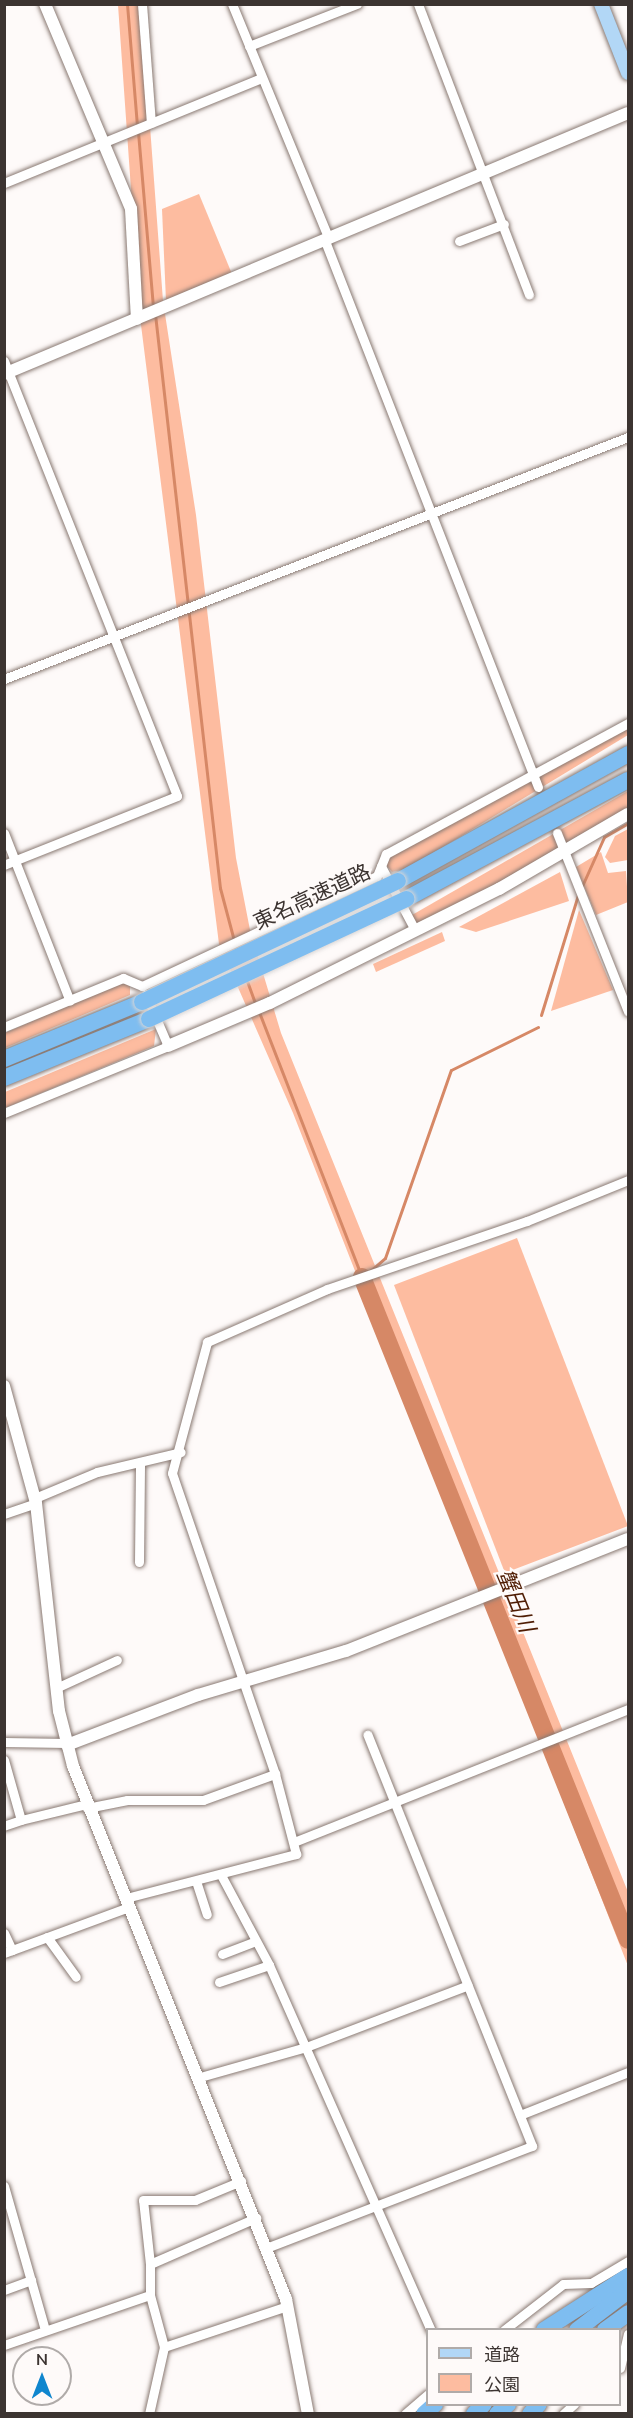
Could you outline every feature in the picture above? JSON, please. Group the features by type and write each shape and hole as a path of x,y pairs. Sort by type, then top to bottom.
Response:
{"highway":[{"name":"東名高速道路","path":"4,1059 142,994 398,881 628,754"},
{"name":"東名高速道路","path":"4,1078 149,1019 406,899 628,780"},
{"path":"547,2328 628,2276"},
{"path":"580,2328 628,2291"},
{"path":"608,2328 628,2313"}],"main road":[{"path":"601,4 628,73"}],"street":[{"path":"45,4 131,209 137,319"},
{"path":"142,4 151,123"},
{"path":"232,4 327,240 430,513 538,787"},
{"path":"249,46 357,4"},
{"path":"418,4 487,174 529,294"},
{"path":"4,183 261,78"},
{"path":"4,865 177,796 6,369 137,319 628,113"},
{"path":"459,241 504,224"},
{"path":"4,679 628,437"},
{"path":"142,994 227,948 377,876 386,854 534,777 628,723"},
{"path":"4,1113 270,1003 415,930 564,851 628,814"},
{"path":"4,833 70,1001"},
{"path":"557,833 628,1011"},
{"path":"381,866 415,930"},
{"path":"4,1027 123,978 142,994 168,1046"},
{"path":"4,1933 8,1951 128,1902 296,1854 275,1774 172,1473 181,1452 207,1342 327,1289 527,1221 628,1179"},
{"path":"4,1386 35,1501 56,1688 67,1744 86,1806 128,1902 256,2218 287,2306 308,2414"},
{"path":"4,1514 35,1501 75,1479 181,1452"},
{"path":"139,1562 140,1464"},
{"path":"6,1738 67,1744 244,1683 346,1651 628,1539"},
{"path":"56,1688 117,1660"},
{"path":"294,1842 628,1709"},
{"path":"266,2248 532,2146 368,1735"},
{"path":"4,1760 21,1820"},
{"path":"4,1826 21,1820 86,1806 127,1800 203,1800 275,1774"},
{"path":"221,1875 269,1965 430,2328"},
{"path":"196,1881 207,1914"},
{"path":"47,1937 76,1977"},
{"path":"222,1954 256,1941"},
{"path":"219,1982 269,1965"},
{"path":"200,2077 306,2047 468,1985"},
{"path":"520,2115 628,2072"},
{"path":"149,2414 164,2347 150,2295 150,2264 143,2199 195,2199 241,2181"},
{"path":"4,2186 45,2330"},
{"path":"150,2264 256,2218"},
{"path":"507,2328 563,2284 591,2283 628,2261"},
{"path":"4,2290 31,2280"},
{"path":"4,2345 150,2295"},
{"path":"164,2347 287,2306"},
{"path":"621,2364 628,2334"},
{"path":"405,2414 426,2396"}],"green space":[{"path":"118,5 141,5 163,301 196,515 236,858 250,930 281,1033 628,1892 628,1966 293,1113 219,944 140,317"},
{"path":"199,194 232,274 166,301 162,209"},
{"path":"628,723 628,735 407,869 392,872 387,866 386,854"},
{"path":"628,791 628,810 415,930 412,915"},
{"path":"628,829 628,860 610,863 605,857 615,836"},
{"path":"601,852 608,873 626,871 628,902 596,915 576,867"},
{"path":"560,872 569,901 476,932 459,927"},
{"path":"579,910 613,990 551,1011"},
{"path":"442,932 445,941 376,972 373,964"},
{"path":"122,982 130,985 130,995 5,1048 5,1033"},
{"path":"156,1029 154,1046 5,1108 5,1092"},
{"path":"517,1238 628,1526 505,1573 394,1285"}],"waterway":[{"path":"127,4 137,125"},
{"path":"138,132 153,307"},
{"path":"155,314 220,888 237,952"},
{"path":"582,886 604,837 628,823"},
{"path":"541,1015 578,895"},
{"path":"247,981 256,1006"},
{"path":"259,1012 362,1277"},
{"path":"369,1272 385,1258 451,1070 538,1027"},
{"name":"蟹田川","path":"362,1277 628,1940"}]}
